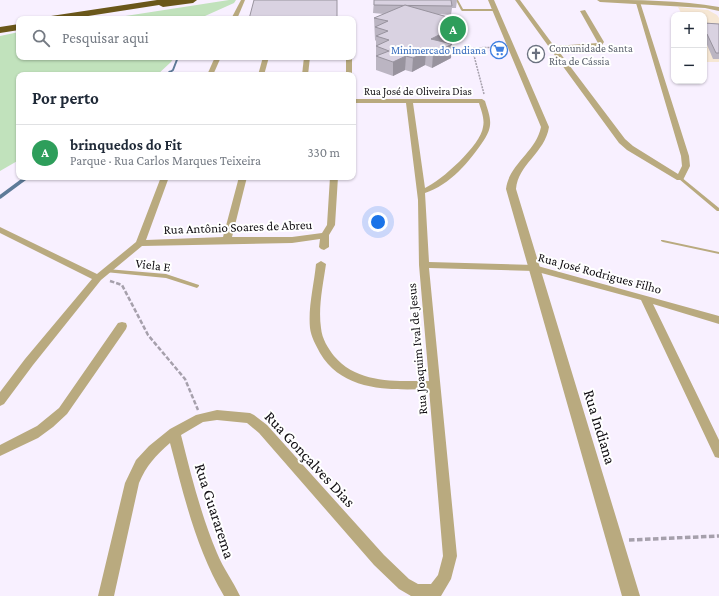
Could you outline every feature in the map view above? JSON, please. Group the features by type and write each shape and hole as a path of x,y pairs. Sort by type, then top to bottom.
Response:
{"highway":[{"path":"71,16 175,0"},
{"path":"92,16 142,11 198,1"},
{"path":"0,27 16,24"},
{"path":"0,30 16,27"}],"street":[{"path":"235,16 243,0"},
{"path":"490,0 510,47"},
{"path":"517,0 551,48 622,141 630,148 680,178 686,166 685,156 638,2"},
{"path":"600,0 705,6 719,5"},
{"path":"705,6 719,9"},
{"path":"551,48 591,46 600,44 583,11"},
{"name":"Rua Indiana","path":"510,47 545,127 545,134 542,142 514,177 511,184 534,268 631,596"},
{"path":"211,72 217,60"},
{"path":"262,72 265,60"},
{"path":"305,72 307,60"},
{"path":"349,60 349,72"},
{"name":"Rua José de Oliveira Dias","path":"356,101 482,101"},
{"name":"Rua Joaquim Ival de Jesus","path":"409,101 421,192 424,265 450,556 444,579 435,591"},
{"path":"421,192 431,189 444,181 468,156 484,134 487,124 482,101"},
{"path":"0,401 29,362 98,278 140,243 164,180"},
{"path":"227,240 242,180"},
{"name":"Rua Antônio Soares de Abreu","path":"140,243 317,238 325,235 331,225 334,180"},
{"path":"0,230 98,278"},
{"path":"324,247 325,235"},
{"path":"321,264 314,326 319,343 330,360 346,374 354,378 376,384 434,385"},
{"name":"Rua José Rodrigues Filho","path":"424,265 534,268 646,298 719,320"},
{"path":"646,298 719,453"},
{"path":"0,451 33,435 51,423 63,411 122,326"},
{"name":"Rua Gonçalves Dias","path":"106,596 132,483 141,464 153,450 174,433 200,418 217,415 250,418 263,429 379,560 404,584 417,591 435,591"},
{"name":"Rua Guararema","path":"174,433 196,514 219,576 232,596"}],"lane":[{"path":"457,1 462,10 495,10"},
{"path":"680,178 719,210"},
{"path":"664,241 719,253"},
{"name":"Viela E","path":"106,270 166,276 197,286"}],"path":[{"path":"482,101 486,98 472,48 510,47"},
{"path":"98,278 122,285 148,335 185,379 194,398 200,418"},
{"path":"615,541 719,536"}],"shaded area":[{"path":"678,7 708,10 717,15 719,18 719,62 707,62 707,12 680,12"}],"green space":[{"path":"236,0 234,3 205,16 125,16"},
{"path":"16,33 16,60 172,60 160,72 16,72 16,162 0,171 0,36"}],"building":[{"path":"254,0 337,0 337,16 250,16"},
{"path":"374,0 451,0 452,6 374,5"},
{"path":"405,5 465,22 431,39 452,44 433,54 426,52 413,58 406,56 393,62 376,56 389,51 376,46 389,40 376,36 388,31 375,27 388,21 374,18"},
{"path":"707,23 719,24 719,53 716,53 707,34"}],"waterway":[{"path":"170,72 173,70 177,60"},
{"path":"0,197 23,180"}],"place":[{"name":"brinquedos do Fit","path":"453,29"},
{"name":"Minimercado Indiana","path":"499,50"},
{"name":"Comunidade Santa Rita de Cássia","path":"536,54"}]}
